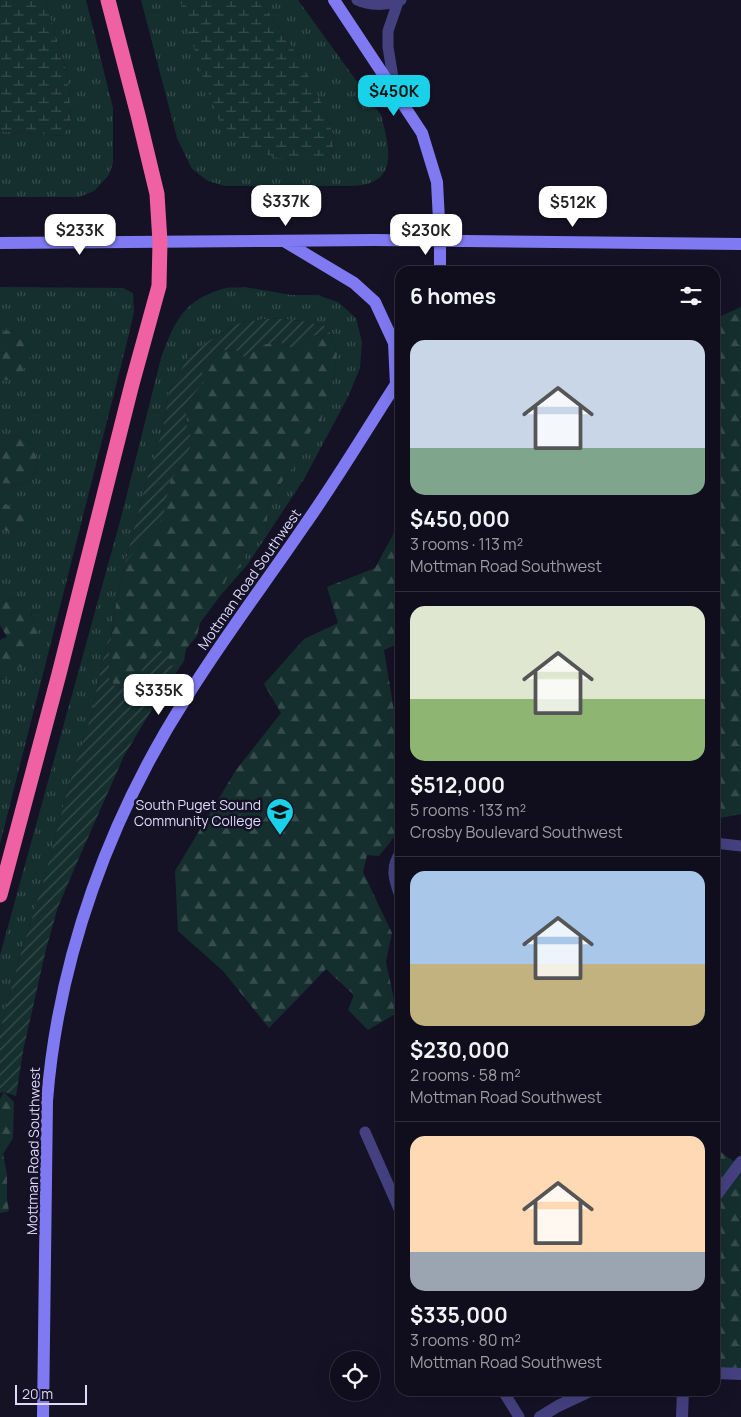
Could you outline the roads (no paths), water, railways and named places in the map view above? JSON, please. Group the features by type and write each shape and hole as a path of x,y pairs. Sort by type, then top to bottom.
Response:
{"highway":[{"path":"0,896 159,286 160,242 157,194 108,0"}],"street":[{"path":"334,0 422,134 437,182 440,266"},
{"path":"283,240 354,283 375,302 394,343 395,353"},
{"path":"0,244 283,240 741,244"},
{"name":"Mottman Road Southwest","path":"43,1417 47,1101 50,1064 60,1008 88,902 109,845 135,788 187,695 315,511 395,387"},
{"path":"720,1190 741,1162"},
{"path":"720,1373 741,1374"},
{"path":"540,1417 579,1396"},
{"path":"682,1396 682,1417"}],"lane":[{"path":"357,0 366,4 382,5 399,1"},
{"path":"396,94 391,70 388,31 399,1"},
{"path":"720,844 741,846"},
{"path":"395,860 395,884"},
{"path":"365,1132 395,1200"},
{"path":"506,1396 519,1417"}],"place":[{"name":"South Puget Sound Community College","path":"280,836"}]}
